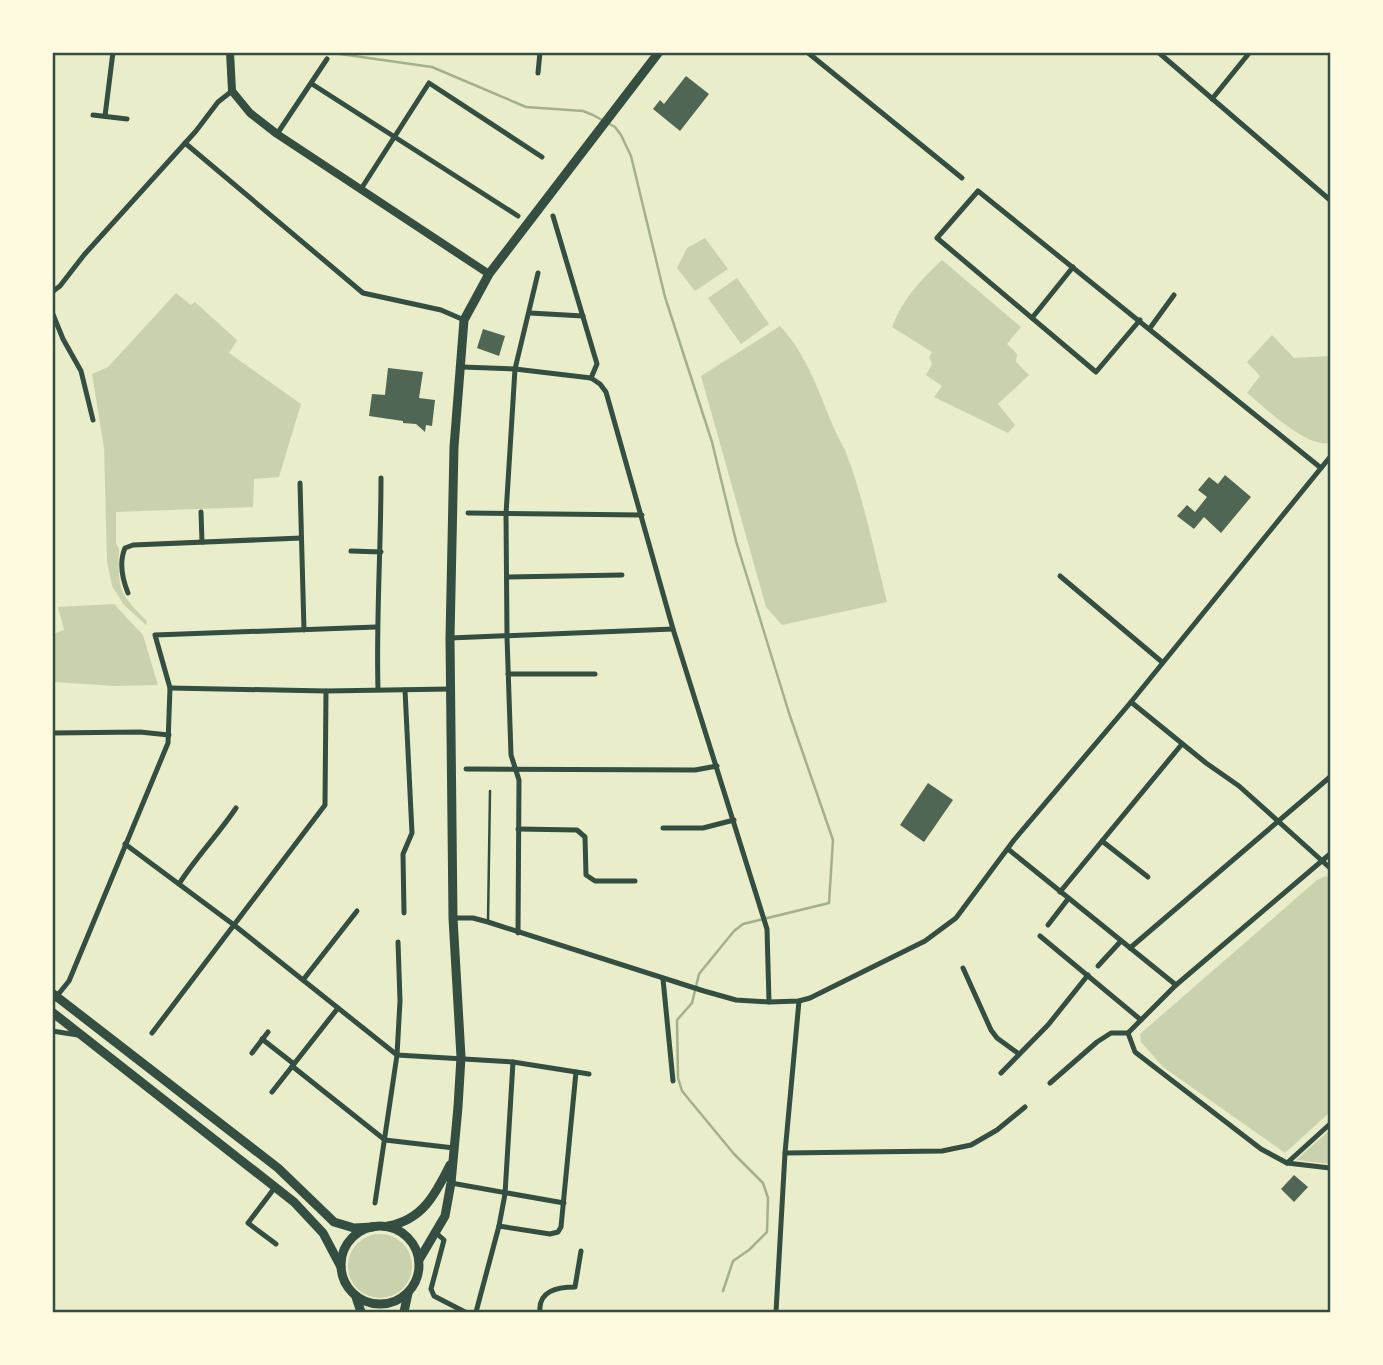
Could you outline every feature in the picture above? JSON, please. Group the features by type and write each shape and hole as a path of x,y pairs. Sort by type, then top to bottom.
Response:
{"main road":[{"path":"230,52 232,91 250,113 277,134 489,274"},
{"path":"419,1260 445,1216 451,1183 461,1057 453,918 450,638 454,447 464,320 489,274 659,52"},
{"path":"54,997 278,1168 334,1222 354,1228 383,1226 410,1219 426,1206 438,1190 452,1160"},
{"path":"52,1012 276,1186 313,1220 341,1267"},
{"path":"383,1226 393,1228 406,1236 417,1251 418,1276 408,1293 404,1312"},
{"path":"373,1227 362,1230 350,1240 342,1257 343,1278 348,1289 356,1297 379,1305 389,1304 408,1293"},
{"path":"356,1297 361,1312"}],"street":[{"path":"538,73 540,52"},
{"path":"807,52 962,178"},
{"path":"1157,52 1331,200"},
{"path":"1212,99 1250,52"},
{"path":"105,116 112,53"},
{"path":"277,134 327,59"},
{"path":"361,188 429,83 542,157"},
{"path":"312,84 518,216"},
{"path":"52,292 186,142 218,102 232,91"},
{"path":"93,115 127,119"},
{"path":"186,142 363,293 441,310 464,320"},
{"path":"531,149 536,143"},
{"path":"1140,320 1096,372 937,238 978,191 1073,267 1140,320 1150,328 1321,468"},
{"path":"553,216 597,364 591,378"},
{"path":"1032,318 1073,267"},
{"path":"518,933 519,780 511,755 506,514 516,369 538,273"},
{"path":"1150,328 1174,295"},
{"path":"52,312 63,339 81,370 93,420"},
{"path":"530,313 583,316"},
{"path":"462,367 516,369 591,378 606,392 673,629 767,929 769,1002"},
{"path":"453,918 473,918 488,922 736,1000 769,1002 799,1001 925,942 956,918 1008,849 1331,457"},
{"path":"378,689 376,628 381,552 381,478"},
{"path":"300,483 304,630"},
{"path":"201,512 202,542"},
{"path":"468,513 642,515"},
{"path":"128,593 122,563 125,548 133,545 301,538"},
{"path":"351,551 381,552"},
{"path":"507,578 622,575"},
{"path":"1060,576 1162,662"},
{"path":"54,997 69,981 168,743 170,688 155,635 376,628"},
{"path":"450,638 673,629"},
{"path":"508,674 595,674"},
{"path":"170,688 326,691 451,689"},
{"path":"404,913 402,854 412,833 405,690"},
{"path":"152,1033 325,805 326,691"},
{"path":"1131,702 1182,744 1240,786 1331,868"},
{"path":"52,733 140,732 169,735"},
{"path":"1060,892 1182,744"},
{"path":"466,769 695,770 717,766"},
{"path":"1130,948 1331,777"},
{"path":"178,884 195,858 218,836 236,808"},
{"path":"663,828 703,828 734,820"},
{"path":"518,830 577,830 585,838 586,875 595,881 635,881"},
{"path":"1102,841 1148,877"},
{"path":"125,845 234,925 397,1055 461,1057 589,1073"},
{"path":"1008,849 1177,985"},
{"path":"1128,1034 1177,985 1331,854"},
{"path":"1048,925 1068,899"},
{"path":"303,980 357,911"},
{"path":"1040,936 1140,1020"},
{"path":"1098,966 1121,941"},
{"path":"375,1203 397,1055 400,1001 398,942"},
{"path":"963,968 991,1030 997,1038 1019,1054"},
{"path":"1001,1073 1048,1025 1088,975"},
{"path":"663,979 673,1081"},
{"path":"776,1312 785,1153 799,1001"},
{"path":"272,1092 338,1008"},
{"path":"52,1031 76,1034 87,1040"},
{"path":"252,1053 268,1032"},
{"path":"1051,1083 1111,1033 1128,1034"},
{"path":"1128,1034 1135,1052 1261,1150 1287,1163 1331,1168"},
{"path":"262,1039 385,1140 454,1148"},
{"path":"476,1312 505,1194 513,1062"},
{"path":"499,1226 558,1233 563,1219 576,1072"},
{"path":"785,1153 942,1151 971,1145 997,1130 1025,1107"},
{"path":"1287,1163 1331,1124"},
{"path":"451,1183 564,1203"},
{"path":"276,1186 248,1223 276,1244"},
{"path":"435,1232 444,1240 431,1289 434,1296 465,1312"},
{"path":"540,1312 543,1296 556,1287 575,1287 580,1251"}],"lane":[{"path":"488,922 490,791"}],"green space":[{"path":"705,238 728,269 695,291 677,268 687,248"},
{"path":"942,260 1021,327 1007,344 1017,354 1016,362 1029,375 998,404 1015,425 1008,433 934,397 942,386 926,375 932,364 929,357 932,352 892,327 913,291"},
{"path":"737,278 769,324 741,344 708,298"},
{"path":"176,293 191,305 195,302 237,340 229,353 301,404 279,477 254,479 253,507 116,512 120,582 125,596 147,621 146,625 124,605 112,586 107,561 104,448 92,374 108,367"},
{"path":"780,326 805,361 845,450 863,506 887,602 782,625 766,607 701,376"},
{"path":"1272,335 1294,358 1330,356 1330,443 1320,443 1298,433 1247,393 1260,376 1247,362"},
{"path":"114,604 143,635 158,685 117,686 53,682 53,634 64,630 58,607"},
{"path":"1326,876 1330,879 1330,1112 1285,1153 1163,1067 1141,1042 1140,1034 1317,880"},
{"path":"1330,1130 1330,1164 1296,1160"},
{"path":"380,1234 403,1243 412,1266 403,1289 380,1298 357,1289 348,1266 357,1243"}],"building":[{"path":"686,76 709,94 680,131 653,109 660,100 664,104"},
{"path":"483,329 505,336 499,356 477,348"},
{"path":"388,368 423,372 419,398 435,400 432,426 426,425 425,432 416,424 369,416 372,394 385,395"},
{"path":"1225,475 1251,497 1221,533 1204,517 1194,529 1177,516 1187,505 1195,512 1207,497 1198,490 1209,477 1218,484"},
{"path":"928,783 953,800 924,842 900,825"},
{"path":"1294,1175 1308,1187 1294,1202 1281,1189"}],"waterway":[{"path":"326,52 432,67 526,107 583,111 615,127 631,156 665,297 712,442 736,541 789,713 833,840 829,903 743,924 734,931 699,974 692,1003 677,1020 678,1078 682,1091 734,1154 763,1183 768,1198 767,1232 733,1261 723,1291"}]}
